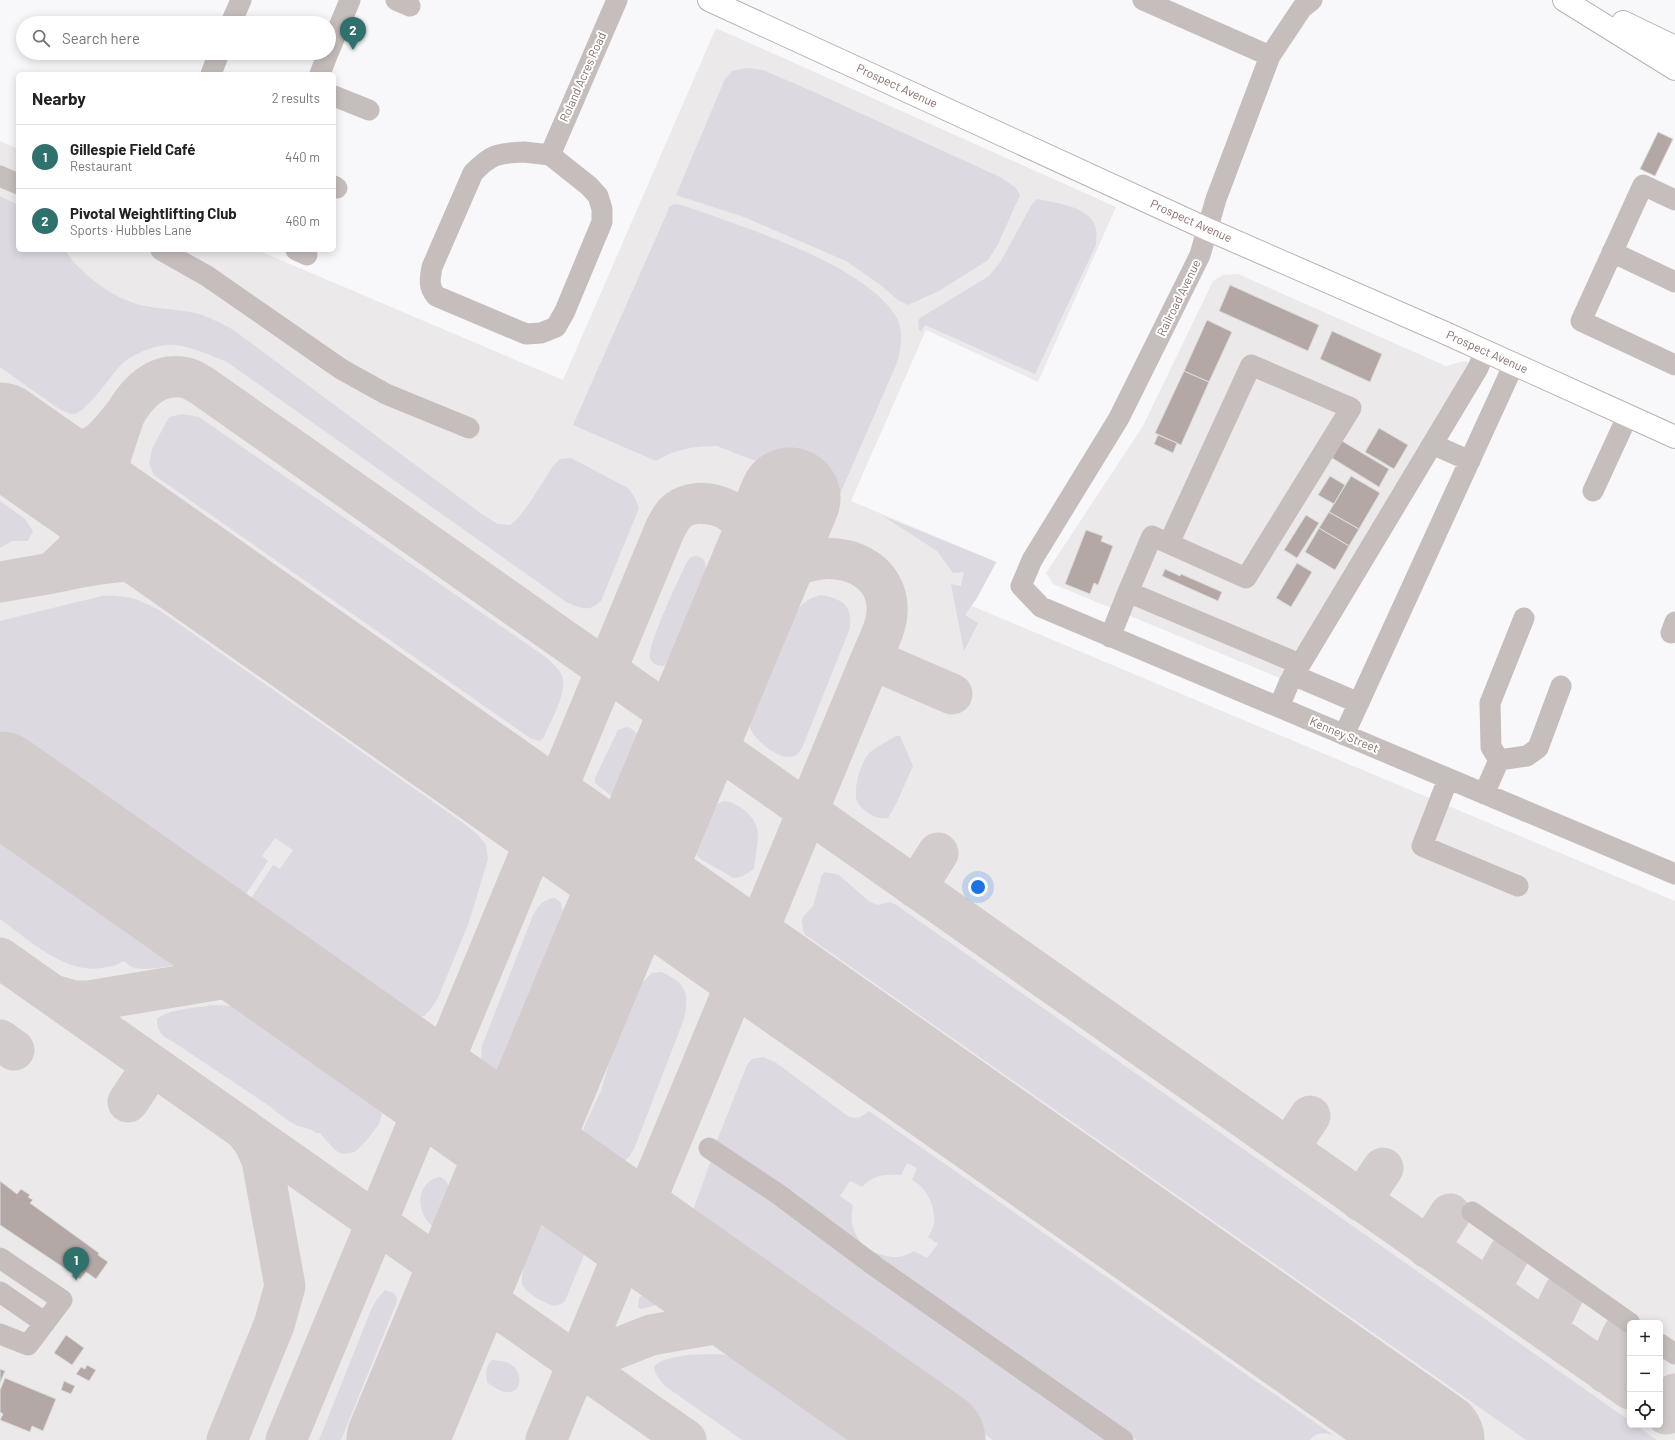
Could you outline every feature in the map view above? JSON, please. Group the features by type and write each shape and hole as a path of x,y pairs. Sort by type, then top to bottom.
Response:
{"main road":[{"path":"1564,0 1675,68"},
{"path":"1579,0 1675,47"},
{"name":"Prospect Avenue","path":"719,2 1208,229 1485,351 1628,416 1674,434"}],"street":[{"path":"234,16 241,0"},
{"path":"336,35 350,0"},
{"name":"Roland Acres Road","path":"550,155 617,0"},
{"path":"1143,0 1270,56"},
{"name":"Railroad Avenue","path":"1021,586 1032,560 1120,418 1200,255 1216,200 1270,56 1302,8 1312,0"},
{"path":"212,72 216,60"},
{"path":"321,72 326,60"},
{"path":"336,97 369,110"},
{"path":"524,152 550,155 589,186 598,196 602,209 602,222 566,311 556,327 541,333 526,334 436,296 432,291 429,282 432,266 474,173 484,162 500,153 524,152"},
{"path":"0,176 16,183"},
{"path":"1675,200 1643,185 1581,321 1675,365"},
{"path":"165,252 207,276 341,369 386,394 469,428"},
{"path":"1612,252 1675,282"},
{"path":"1279,707 1292,668 1432,444 1478,368 1485,351"},
{"path":"1344,735 1514,364"},
{"path":"1110,637 1152,536 1246,578 1350,408 1251,365 1169,543"},
{"path":"1593,491 1628,416"},
{"path":"1432,444 1470,462"},
{"name":"Kenney Street","path":"1021,586 1041,607 1675,874"},
{"path":"1128,592 1292,668 1359,703"},
{"path":"1499,760 1491,747 1490,703 1524,618"},
{"path":"1499,760 1527,756 1538,748 1561,686"},
{"path":"1484,794 1499,760"},
{"path":"1448,779 1422,846 1518,886"},
{"path":"709,1148 778,1194 876,1267 1123,1440"},
{"path":"1472,1212 1627,1321"},
{"path":"0,1258 62,1300 28,1345 0,1334"},
{"path":"0,1292 45,1323"},
{"path":"1663,1346 1675,1354"}],"shaded area":[{"path":"716,28 1116,207 1038,382 926,330 851,501 997,562 972,606 1675,901 1675,1440 0,1440 0,141 16,148 16,252 262,252 563,380"},
{"path":"747,68 763,70 814,92 1000,177 1015,187 1020,195 998,244 988,260 939,291 908,305 898,300 879,284 846,261 744,217 676,195 725,79 732,71"},
{"path":"0,196 16,204 16,252 66,252 79,268 88,276 108,291 119,297 140,305 200,314 232,329 483,515 498,524 510,525 518,518 529,504 553,466 560,459 571,458 628,488 635,498 639,508 601,601 592,607 584,608 566,602 227,362 201,352 175,345 148,349 134,355 124,362 84,409 77,413 71,414 52,404 0,367"},
{"path":"1037,199 1063,204 1080,210 1087,215 1093,221 1096,229 1096,245 1035,374 925,325 921,332 919,330 918,321 920,318 989,276 1001,261 1032,204"},
{"path":"674,204 682,205 766,235 798,248 828,263 856,279 879,296 895,315 901,333 901,346 896,365 840,494 717,446 685,449 656,461 573,425 669,207"},
{"path":"1238,274 1446,366 1465,361 1469,363 1462,379 1282,679 1053,584 1046,573 1143,426 1213,281 1223,275"},
{"path":"182,414 199,417 547,658 561,674 563,686 560,702 543,739 539,741 530,738 154,475 149,463 152,449 169,417"},
{"path":"0,501 25,519 33,531 28,541 12,541 0,548"},
{"path":"883,516 996,562 977,598 965,615 978,623 964,651 951,584 961,586 964,572 953,573 937,551"},
{"path":"697,556 702,558 704,561 706,571 671,658 664,666 657,665 653,663 650,657 650,650 654,639 687,562 691,557"},
{"path":"821,595 835,599 844,604 848,609 850,628 802,748 796,755 790,757 784,756 777,754 757,739 750,728 751,716 796,611 801,605 813,597"},
{"path":"102,596 131,598 159,610 462,822 478,835 486,845 488,859 469,922 438,998 424,1016 413,1018 400,1015 355,992 242,912 273,865 280,869 293,850 275,838 262,856 268,861 236,909 0,742 0,621"},
{"path":"627,727 632,729 637,734 637,743 616,797 613,797 595,783 595,778 618,730"},
{"path":"896,736 900,736 913,766 888,818 879,818 863,809 857,801 856,791 859,772 869,754"},
{"path":"725,801 737,805 751,817 755,823 758,834 754,869 743,876 734,878 702,860 696,854 696,849 708,817 716,804"},
{"path":"0,828 30,846 137,921 184,956 187,960 186,962 168,966 140,969 134,968 123,961 113,966 92,969 77,967 63,962 36,946 0,919"},
{"path":"825,872 839,875 870,902 878,905 890,902 895,904 1627,1419 1627,1428 1640,1428 1657,1440 1526,1440 804,934 802,922 803,917 813,906 822,875"},
{"path":"555,898 561,903 563,911 529,995 505,1062 499,1075 492,1080 485,1075 482,1067 482,1046 533,915 542,903"},
{"path":"661,972 676,980 684,990 686,996 686,1010 684,1019 634,1149 629,1157 621,1164 612,1165 586,1150 582,1142 584,1127 601,1091 614,1047 639,986 652,973"},
{"path":"212,1005 234,1006 259,1013 281,1024 368,1085 379,1100 382,1114 379,1124 367,1140 355,1152 343,1154 338,1152 320,1133 316,1133 310,1129 298,1126 288,1120 160,1033 157,1019 162,1016 183,1009"},
{"path":"763,1057 775,1062 849,1117 860,1117 869,1111 1333,1435 1320,1434 1312,1437 1310,1440 1137,1440 869,1250 881,1255 892,1257 903,1256 914,1251 927,1258 938,1244 928,1237 934,1223 932,1204 922,1187 912,1180 917,1168 907,1163 901,1175 879,1176 870,1180 862,1187 850,1181 840,1196 853,1205 852,1222 856,1235 862,1244 716,1143 747,1065 752,1059"},
{"path":"712,1158 1115,1440 993,1440 705,1234 696,1223 692,1213"},
{"path":"440,1177 449,1186 450,1200 442,1221 439,1226 434,1227 423,1215 420,1199 422,1191 426,1185 432,1180"},
{"path":"552,1215 574,1231 581,1242 584,1255 565,1301 554,1306 545,1303 532,1295 523,1286 522,1280 526,1262 545,1217"},
{"path":"385,1290 395,1294 397,1301 341,1440 319,1440 371,1310 377,1299"},
{"path":"653,1293 675,1299 673,1301 641,1309 638,1307 639,1298 643,1295"},
{"path":"688,1355 725,1355 749,1361 768,1369 806,1391 875,1440 742,1440 665,1386 655,1372 654,1367 657,1364 670,1358"},
{"path":"492,1360 509,1363 516,1369 519,1383 515,1390 511,1392 504,1392 487,1382 487,1368"}],"building":[{"path":"1658,132 1673,139 1655,176 1640,169"},
{"path":"1230,285 1319,325 1308,351 1219,311"},
{"path":"1207,320 1232,332 1209,382 1184,371"},
{"path":"1332,331 1382,354 1370,382 1320,359"},
{"path":"1184,371 1209,382 1181,445 1155,433"},
{"path":"1379,428 1408,445 1394,469 1365,452"},
{"path":"1158,435 1177,443 1173,453 1154,444"},
{"path":"1342,441 1389,469 1379,487 1332,458"},
{"path":"1330,476 1345,485 1334,504 1318,495"},
{"path":"1351,476 1380,493 1359,529 1329,512"},
{"path":"1329,512 1359,529 1349,546 1319,528"},
{"path":"1306,515 1319,523 1297,558 1284,550"},
{"path":"1319,528 1349,546 1335,570 1305,552"},
{"path":"1086,530 1103,536 1101,541 1113,546 1098,585 1094,583 1090,594 1065,584"},
{"path":"1297,563 1312,572 1291,607 1276,598"},
{"path":"1165,569 1180,576 1181,574 1222,592 1218,601 1162,576"},
{"path":"0,1181 17,1194 21,1189 30,1195 28,1197 33,1200 30,1203 99,1253 98,1255 108,1262 96,1279 86,1272 80,1279 78,1278 77,1281 71,1276 73,1274 0,1225"},
{"path":"66,1335 84,1348 72,1365 54,1353"},
{"path":"87,1365 96,1370 89,1381 76,1374 81,1367 85,1369"},
{"path":"0,1369 5,1371 0,1383"},
{"path":"5,1378 56,1399 43,1431 32,1426 30,1432 0,1420 3,1414 0,1412 0,1390"},
{"path":"64,1381 75,1386 71,1394 61,1390"}],"taxiway":[{"path":"0,582 52,573 75,551 85,535 124,416 129,407 149,385 157,381 176,377 193,380 1627,1387"},
{"path":"0,429 31,452 46,456 61,455 75,453 92,447 104,438 123,416"},
{"path":"18,450 55,477 74,499 80,512 82,526 81,543"},
{"path":"110,457 110,477 114,494 123,509 134,522 148,534 194,565"},
{"path":"286,1440 665,529 675,513 682,508 691,505 700,503 710,504 728,510 741,522 749,542 751,557 746,603"},
{"path":"546,1440 881,636 887,613 886,598 881,585 872,574 862,566 849,561 835,559 820,559 797,565 781,574 746,603"},
{"path":"52,573 113,562 145,561 175,565 203,579 316,659"},
{"path":"871,659 952,694"},
{"path":"916,888 938,853"},
{"path":"0,958 686,1440"},
{"path":"53,995 74,1001 89,1001 239,976 266,978 281,984 424,1085"},
{"path":"0,1040 14,1050"},
{"path":"128,1102 152,1066"},
{"path":"1288,1149 1310,1116"},
{"path":"227,1440 274,1325 285,1286 262,1160 255,1144 244,1129"},
{"path":"1361,1201 1383,1168"},
{"path":"1428,1248 1450,1214"},
{"path":"1489,1290 1509,1254"},
{"path":"1546,1330 1564,1293"},
{"path":"577,1364 651,1335 759,1316"},
{"path":"1606,1373 1623,1334"},
{"path":"1666,1414 1675,1394"}],"runway":[{"path":"0,433 1434,1440"},
{"path":"397,1440 790,498"},
{"path":"0,782 935,1440"}],"place":[{"name":"Pivotal Weightlifting Club","path":"353,50"},
{"name":"Gillespie Field Café","path":"76,1280"}]}
